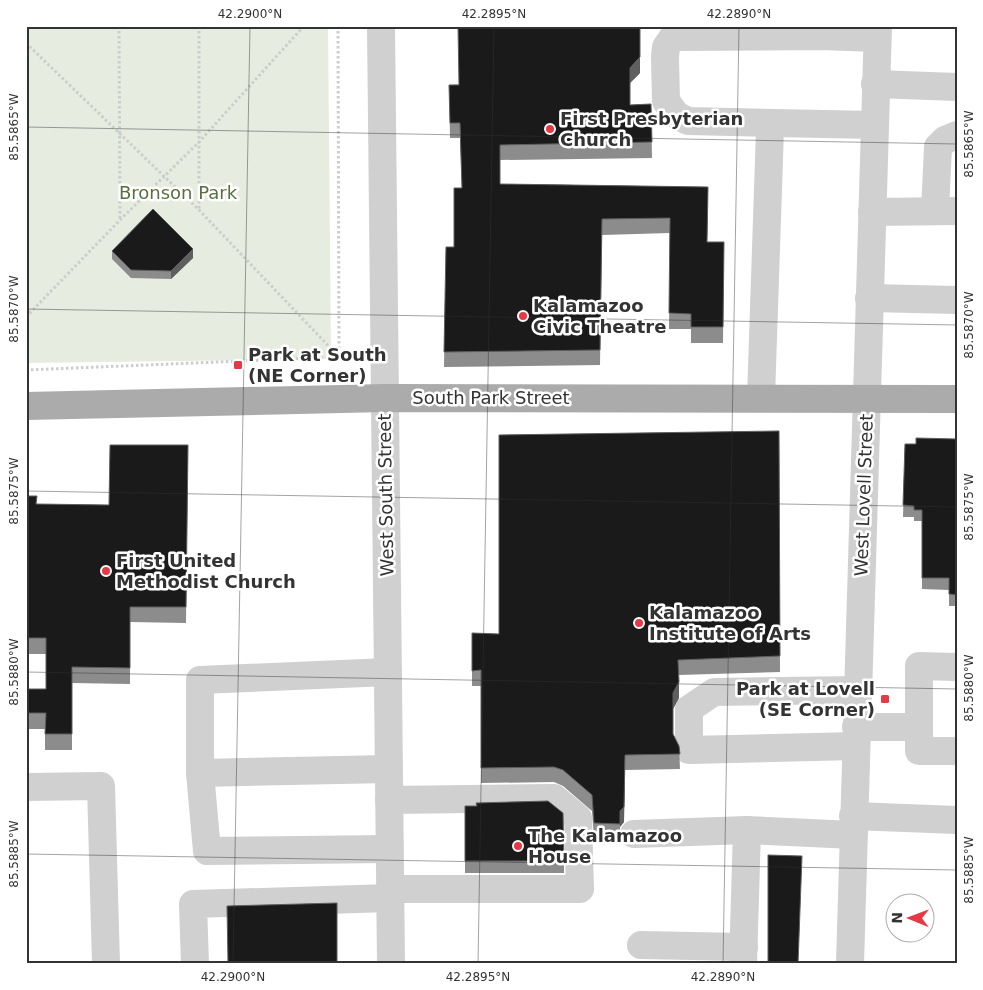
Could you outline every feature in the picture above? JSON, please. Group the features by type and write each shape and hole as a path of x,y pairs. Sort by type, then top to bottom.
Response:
{"main road":[{"name":"South Park Street","path":"26,406 385,398 957,399"}],"street":[{"name":"West South Street","path":"381,26 391,964"},
{"name":"West Lovell Street","path":"850,964 877,32"},
{"path":"874,125 688,121 676,115 666,101 665,57 666,47 673,37 821,36 877,32"},
{"path":"876,84 957,87"},
{"path":"761,398 770,129 776,123"},
{"path":"872,212 946,211 938,147 945,140 957,135"},
{"path":"869,298 957,300"},
{"path":"957,667 919,666 919,751 957,751"},
{"path":"388,672 200,680 200,773 207,851 389,849"},
{"path":"858,690 714,692 689,709 689,750 856,737 919,727"},
{"path":"200,773 388,769"},
{"path":"26,787 101,786 106,964"},
{"path":"195,964 193,904 390,893 580,889 580,835 578,818 554,798 389,800"},
{"path":"634,834 957,820"},
{"path":"641,945 744,955 748,830"}],"path":[{"path":"119,26 120,220"},
{"path":"199,26 200,210"},
{"path":"26,317 120,220 166,177 304,26"},
{"path":"338,26 339,356"},
{"path":"26,43 200,210 339,356"},
{"path":"26,370 339,356"}],"green space":[{"name":"Bronson Park","path":"26,26 328,26 331,359 26,363"}],"building":[{"path":"458,26 640,26 640,57 630,68 630,105 651,104 652,142 500,145 500,184 708,187 707,242 724,242 723,327 691,327 691,314 669,313 670,218 602,219 600,350 444,352 446,247 454,247 454,188 462,188 460,123 450,123 449,85 459,85"},
{"path":"153,209 193,249 171,271 131,270 112,251"},
{"name":"Kalamazoo Institute of Arts","path":"779,431 780,656 678,660 679,682 673,693 673,734 679,746 680,754 625,755 624,807 620,811 620,824 594,823 592,795 563,770 554,767 481,768 481,670 472,671 472,633 499,634 499,435"},
{"path":"916,438 957,439 957,595 949,594 949,578 922,578 922,510 914,510 914,506 903,505 905,444 916,444"},
{"name":"First United Methodist Church","path":"110,445 188,445 186,607 130,607 130,668 72,667 72,734 45,734 46,713 26,713 26,689 46,689 46,638 26,638 26,496 37,496 36,504 109,505"},
{"name":"The Kalamazoo House","path":"548,801 563,813 564,861 465,861 465,806 477,806 476,803"},
{"path":"768,855 802,856 798,964 768,964"},
{"path":"337,903 337,964 228,964 227,906"}],"place":[{"name":"First Presbyterian Church","path":"550,129"},
{"name":"Kalamazoo Civic Theatre","path":"523,316"},
{"name":"Park at South (NE Corner)","path":"238,365"},
{"name":"First United Methodist Church","path":"106,571"},
{"name":"Kalamazoo Institute of Arts","path":"639,623"},
{"name":"Park at Lovell (SE Corner)","path":"885,699"},
{"name":"The Kalamazoo House","path":"518,846"}]}
